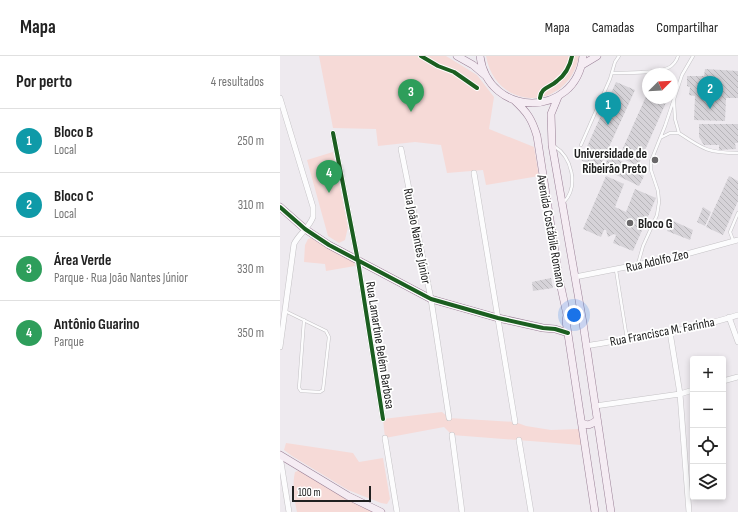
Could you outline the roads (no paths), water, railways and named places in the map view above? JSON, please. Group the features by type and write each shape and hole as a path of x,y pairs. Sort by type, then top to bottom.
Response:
{"main road":[{"path":"457,56 473,65 486,76"},
{"path":"480,56 481,64 486,76 494,87 505,96 514,100 528,103 548,101 566,91 579,75 583,56"},
{"path":"582,65 597,56"},
{"name":"Avenida Costábile Romano","path":"558,96 551,114 552,145 575,277 611,512"},
{"name":"Avenida Costábile Romano","path":"514,100 530,117 536,136 567,318 595,512"},
{"path":"280,207 305,229 329,246 431,299 498,318 568,333"},
{"path":"555,329 572,311 580,313"},
{"path":"582,423 588,425 597,420"},
{"path":"280,456 348,496 381,512"}],"street":[{"path":"280,98 313,207 313,217 294,244 280,347"},
{"name":"Rua Lamartine Belém Barbosa","path":"333,133 358,261 383,419"},
{"name":"Rua João Nantes Júnior","path":"401,149 431,299 449,418"},
{"path":"474,173 515,422"},
{"name":"Rua Adolfo Zeo","path":"575,277 672,258 736,240"},
{"name":"Rua Francisca M. Farinha","path":"586,346 670,332 738,314"},
{"path":"729,317 738,342"},
{"path":"670,332 680,394 690,512"},
{"path":"726,380 738,377"},
{"path":"594,406 680,394 690,391"},
{"path":"452,435 462,512"},
{"path":"385,438 397,512"},
{"path":"519,440 531,512"},
{"path":"280,456 289,512"}],"lane":[{"path":"581,145 610,80 615,62 619,56"},
{"path":"612,72 659,70 670,67 677,60 678,56"},
{"path":"678,86 692,56"},
{"path":"638,265 643,246 656,215 659,202 658,191 651,170 651,161 672,104"},
{"path":"674,104 675,119 679,133 701,148 717,153 738,153"},
{"path":"660,138 670,134 679,133"},
{"path":"552,145 562,151 567,158 572,175 571,192 562,204"},
{"path":"736,240 730,232 738,213"},
{"path":"616,269 627,339"},
{"path":"285,311 304,320 326,331 329,337 323,390 320,392 301,391 299,388 304,320"}],"place":[{"name":"Bloco C","path":"710,109"},
{"name":"Área Verde","path":"411,112"},
{"name":"Bloco B","path":"608,125"},
{"name":"Universidade de Ribeirão Preto","path":"655,160"},
{"name":"Antônio Guarino","path":"329,193"},
{"name":"Bloco G","path":"630,223"}]}
